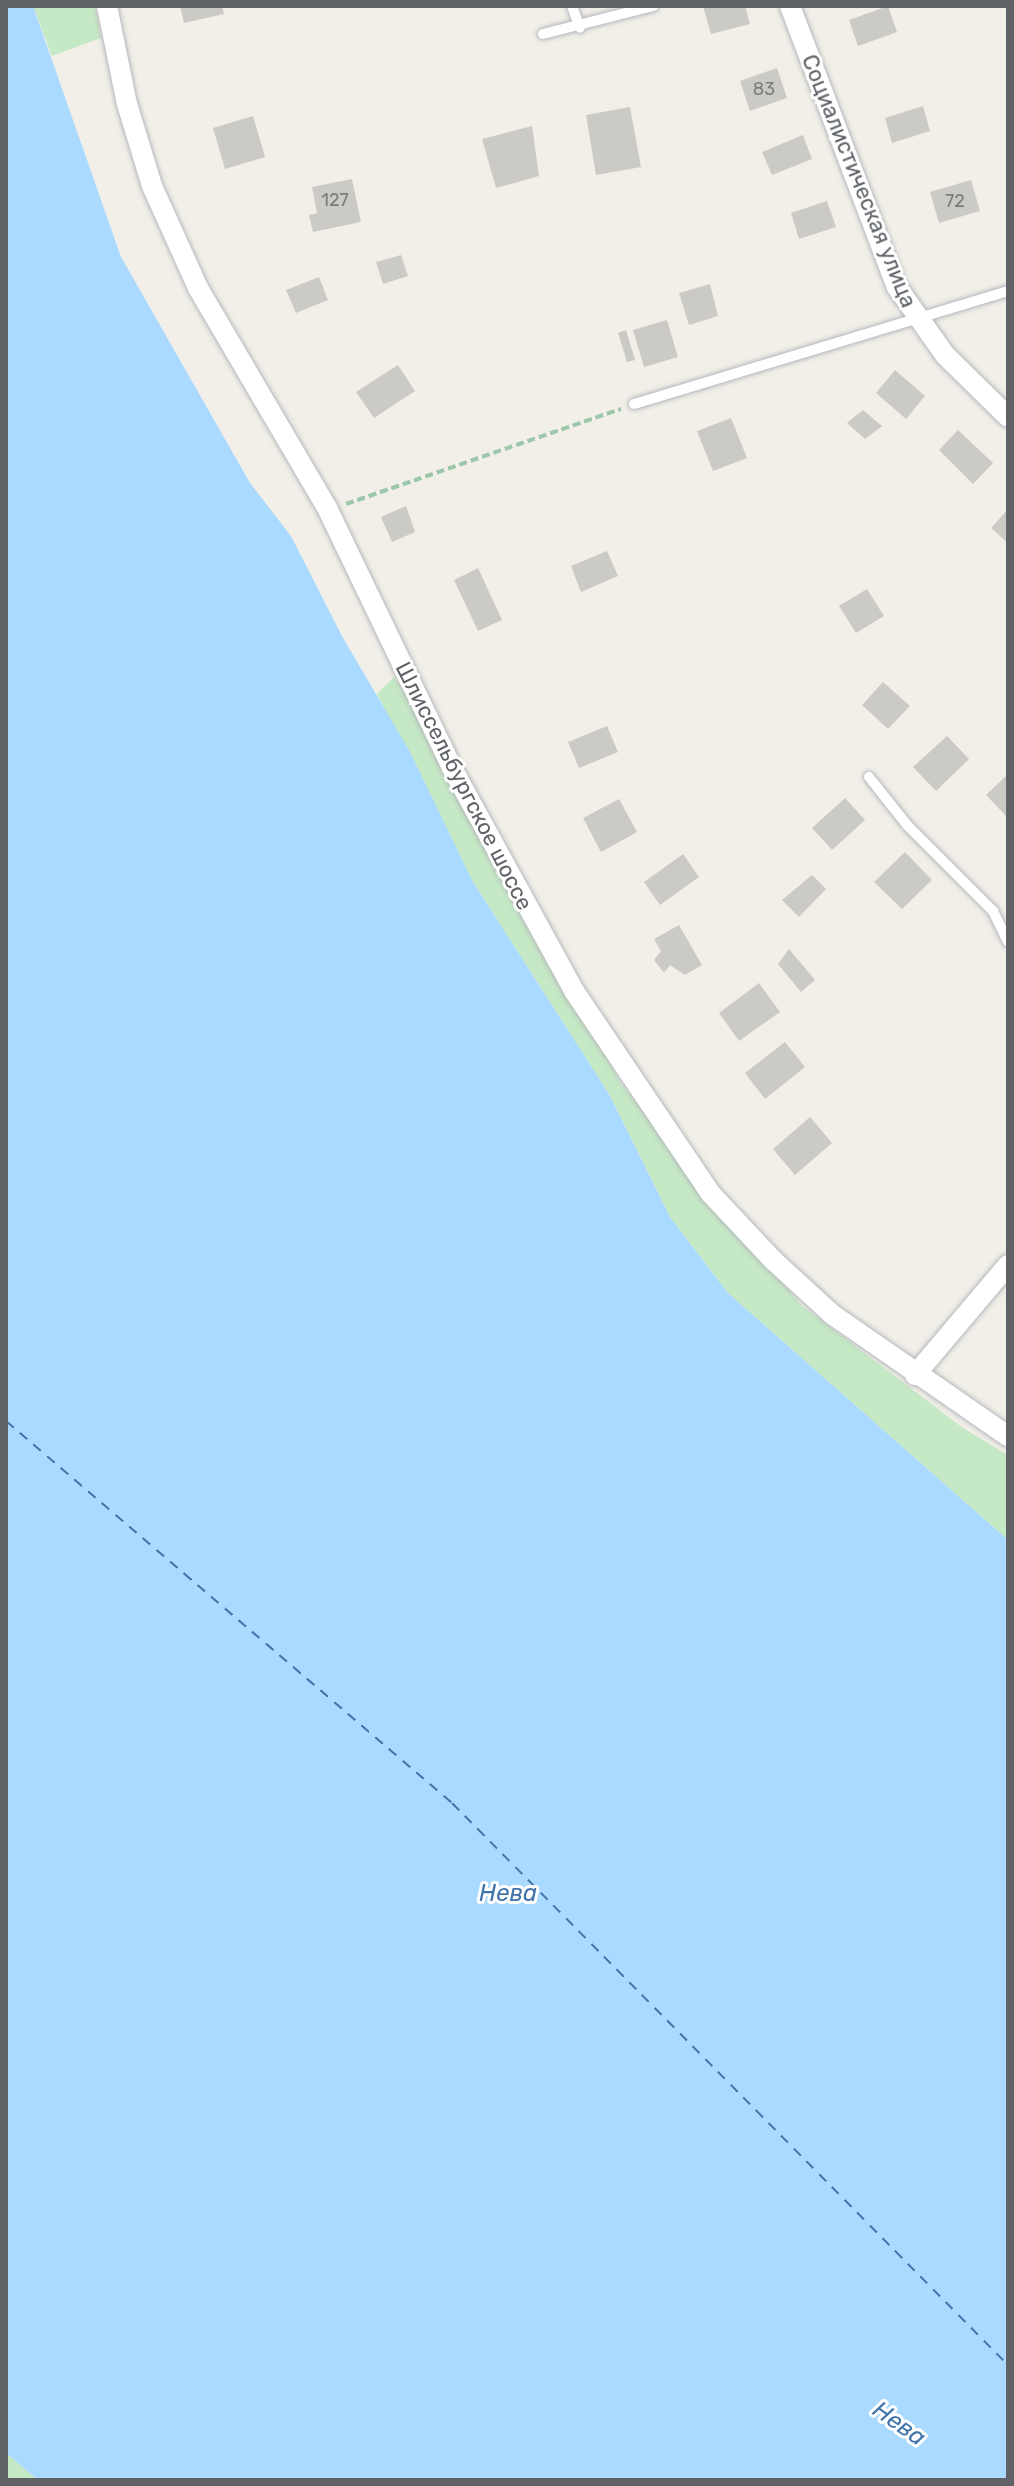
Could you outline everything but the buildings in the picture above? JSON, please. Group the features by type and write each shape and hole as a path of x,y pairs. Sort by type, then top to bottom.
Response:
{"street":[{"name":"Шлиссельбургское шоссе","path":"107,6 127,104 157,198 198,288 328,510 522,903 643,1096 711,1194 774,1261 833,1315 915,1375 1008,1436"},
{"name":"Социалистическая улица","path":"790,6 897,287 916,322 1008,417"},
{"path":"915,1375 1008,1265"}],"lane":[{"path":"572,6 580,28"},
{"path":"543,34 580,28 653,6"},
{"path":"634,404 916,322 1008,291"},
{"path":"869,777 908,826 993,911 1008,942"}],"path":[{"path":"328,510 634,404"}],"green space":[{"path":"33,6 95,6 101,38 52,56"},
{"path":"394,677 429,729 620,1082 801,1305 963,1428 1008,1455 1008,1540 728,1293 670,1217 609,1094 473,882 377,694"},
{"path":"6,2453 38,2480 6,2480"}],"water":[{"name":"Нева","path":"6,6 33,6 121,257 250,483 291,536 343,638 409,750 473,882 609,1094 670,1217 728,1293 1008,1540 1008,2480 38,2480 6,2453"}],"ferry route":[{"path":"6,1421 452,1803 1008,2365"}]}
